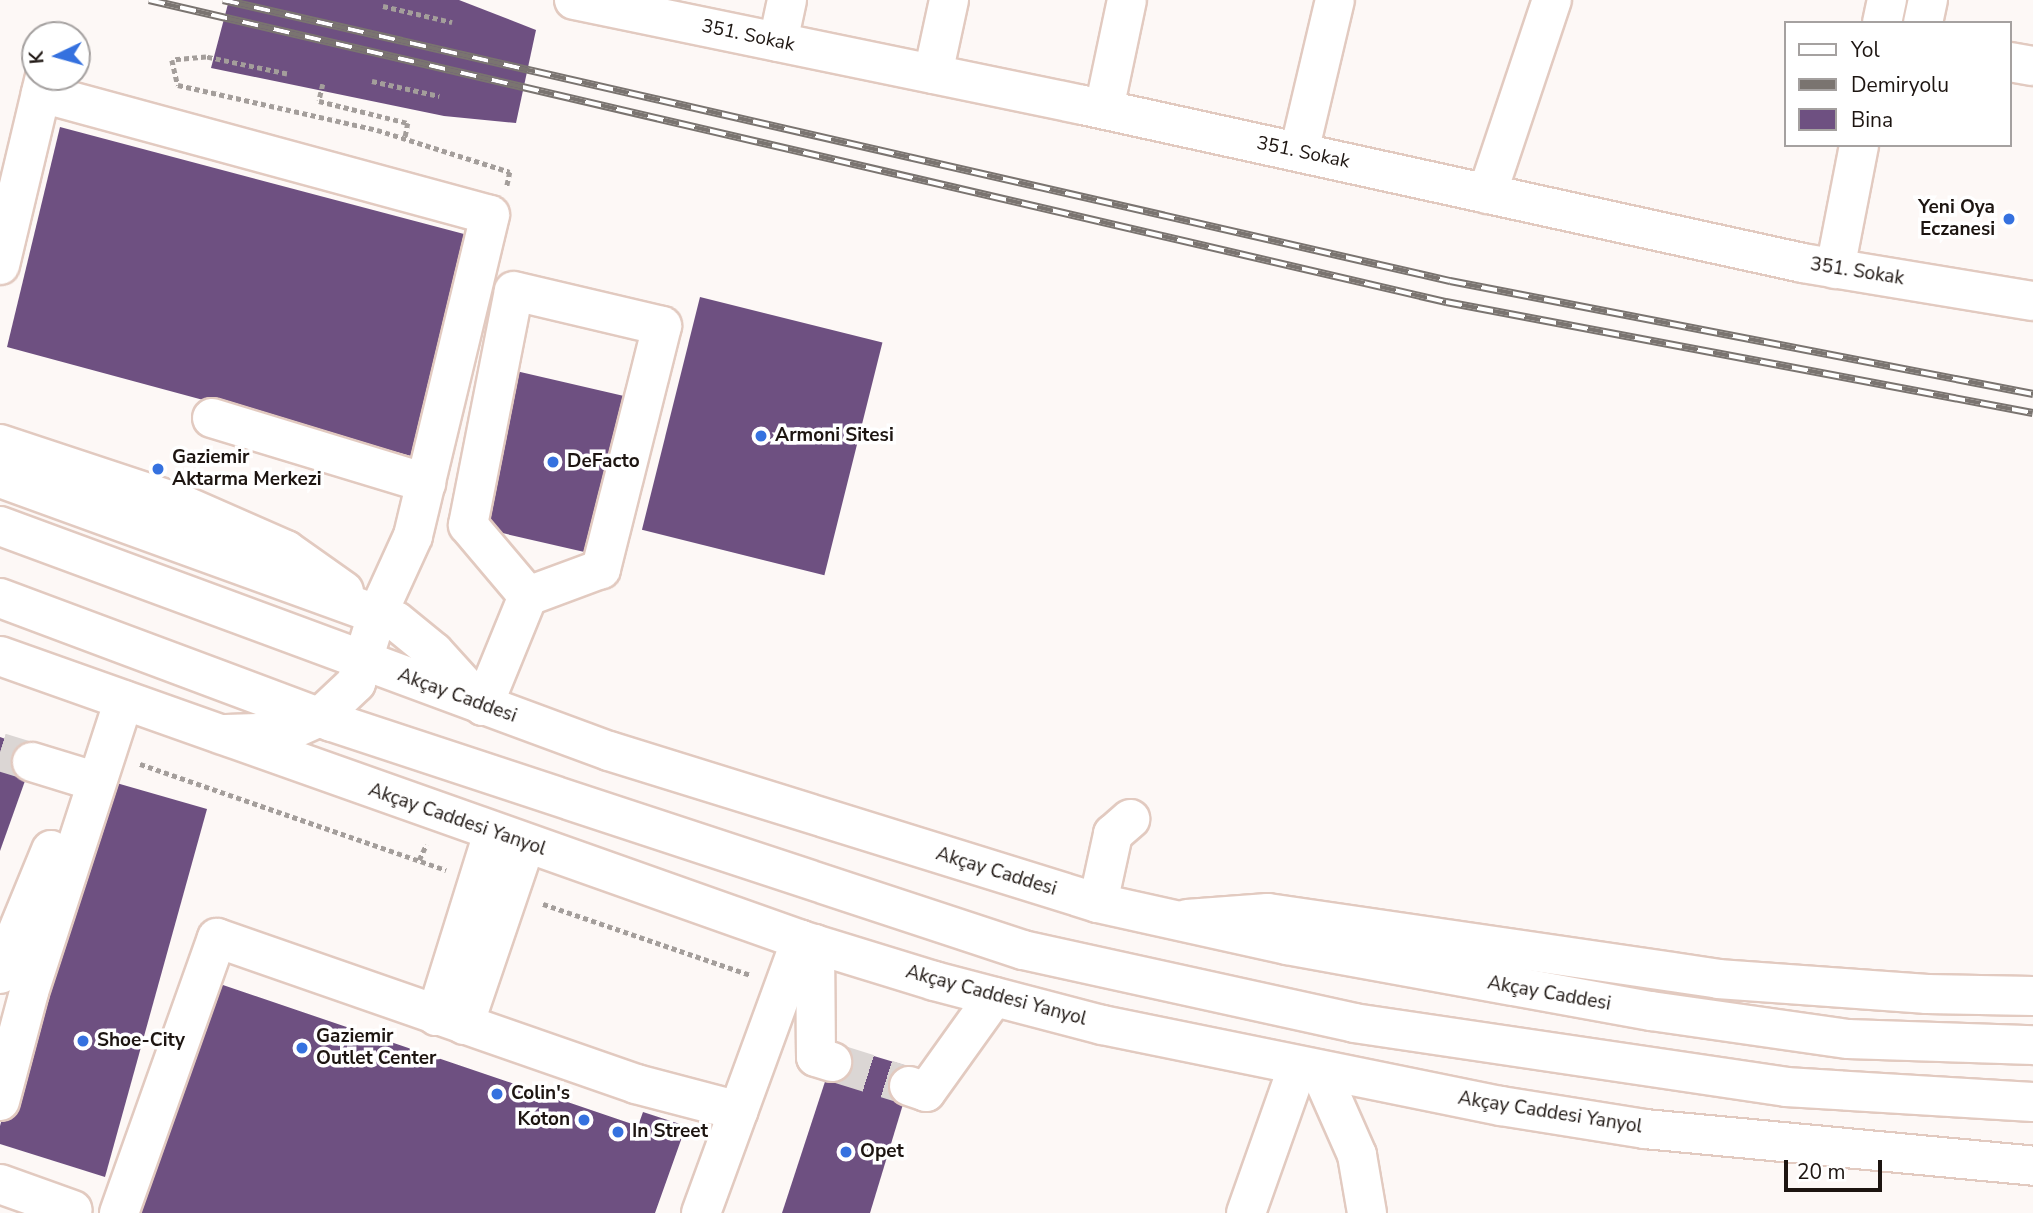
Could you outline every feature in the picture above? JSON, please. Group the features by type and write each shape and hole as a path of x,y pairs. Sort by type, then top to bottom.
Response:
{"main road":[{"path":"778,43 787,0"},
{"path":"933,74 949,0"},
{"path":"1104,109 1127,0"},
{"path":"1299,152 1335,0"},
{"path":"1487,194 1552,0"},
{"path":"1882,21 1886,0"},
{"path":"1923,21 1928,0"},
{"name":"351. Sokak","path":"597,2 778,43 1104,109 1835,269 2033,301"},
{"path":"2012,62 2033,66"},
{"path":"0,265 43,87 490,215 413,536 377,615 365,664 356,683 320,717 286,732 216,734"},
{"path":"1835,269 1859,147"},
{"path":"0,478 396,621 434,652 483,706 528,596 601,569 662,326 514,290 468,525 528,596"},
{"path":"212,418 426,483"},
{"path":"0,444 181,505 286,550 377,615"},
{"name":"Akçay Caddesi","path":"0,526 365,664 609,751 1098,903 1460,979 1651,1011 1849,1039 2033,1045"},
{"path":"0,598 320,717 1036,953 1354,1023 1786,1087 2033,1102"},
{"name":"Akçay Caddesi Yanyol","path":"0,656 509,839 808,942 994,997 1177,1042 1309,1069 1645,1129 2033,1166"},
{"path":"0,974 94,764 119,698"},
{"path":"32,762 94,764"},
{"path":"0,1101 94,764"},
{"path":"1098,903 1113,834 1130,819"},
{"path":"450,1020 509,839"},
{"path":"1172,920 1268,913 1718,979 1927,994 2033,996"},
{"path":"118,1213 217,938 636,1084 738,1111"},
{"path":"701,1213 784,986 808,942"},
{"path":"808,942 816,1057 832,1062"},
{"path":"909,1086 926,1092 994,997"},
{"path":"1247,1213 1309,1069"},
{"path":"1309,1069 1357,1155 1367,1213"},
{"path":"0,1184 73,1210"}],"path":[{"path":"383,6 452,22"},
{"path":"287,74 206,58 172,60 178,85 405,139 510,172 505,199"},
{"path":"372,80 439,96"},
{"path":"323,84 319,102 408,123 405,139"},
{"path":"94,764 493,887 784,986"}],"building":[{"path":"229,0 459,0 536,30 516,123 444,116 211,68"},
{"path":"60,127 464,234 460,291 411,456 7,347"},
{"name":"Armoni Sitesi","path":"700,297 882,342 824,575 642,530"},
{"name":"DeFacto","path":"516,371 626,396 590,553 480,528"},
{"path":"0,737 36,750 0,851"},
{"name":"Shoe-City","path":"106,780 207,809 105,1177 0,1144 0,1126 45,956"},
{"name":"Gaziemir Outlet Center","path":"220,984 638,1126 643,1112 686,1126 655,1213 134,1213"},
{"path":"837,1045 914,1068 870,1213 782,1213"}],"tunnel":[{"path":"0,752 32,762"},
{"path":"832,1062 909,1086"}],"railway":[{"path":"149,0 1446,302 2033,413"},
{"path":"223,0 1450,281 2033,394"}],"place":[{"name":"Yeni Oya Eczanesi","path":"2009,219"},
{"name":"Armoni Sitesi","path":"761,436"},
{"name":"DeFacto","path":"553,462"},
{"name":"Gaziemir Aktarma Merkezi","path":"158,469"},
{"name":"Shoe-City","path":"83,1041"},
{"name":"Gaziemir Outlet Center","path":"302,1048"},
{"name":"Colin's","path":"497,1094"},
{"name":"Koton","path":"584,1120"},
{"name":"In Street","path":"618,1132"},
{"name":"Opet","path":"846,1152"}]}
